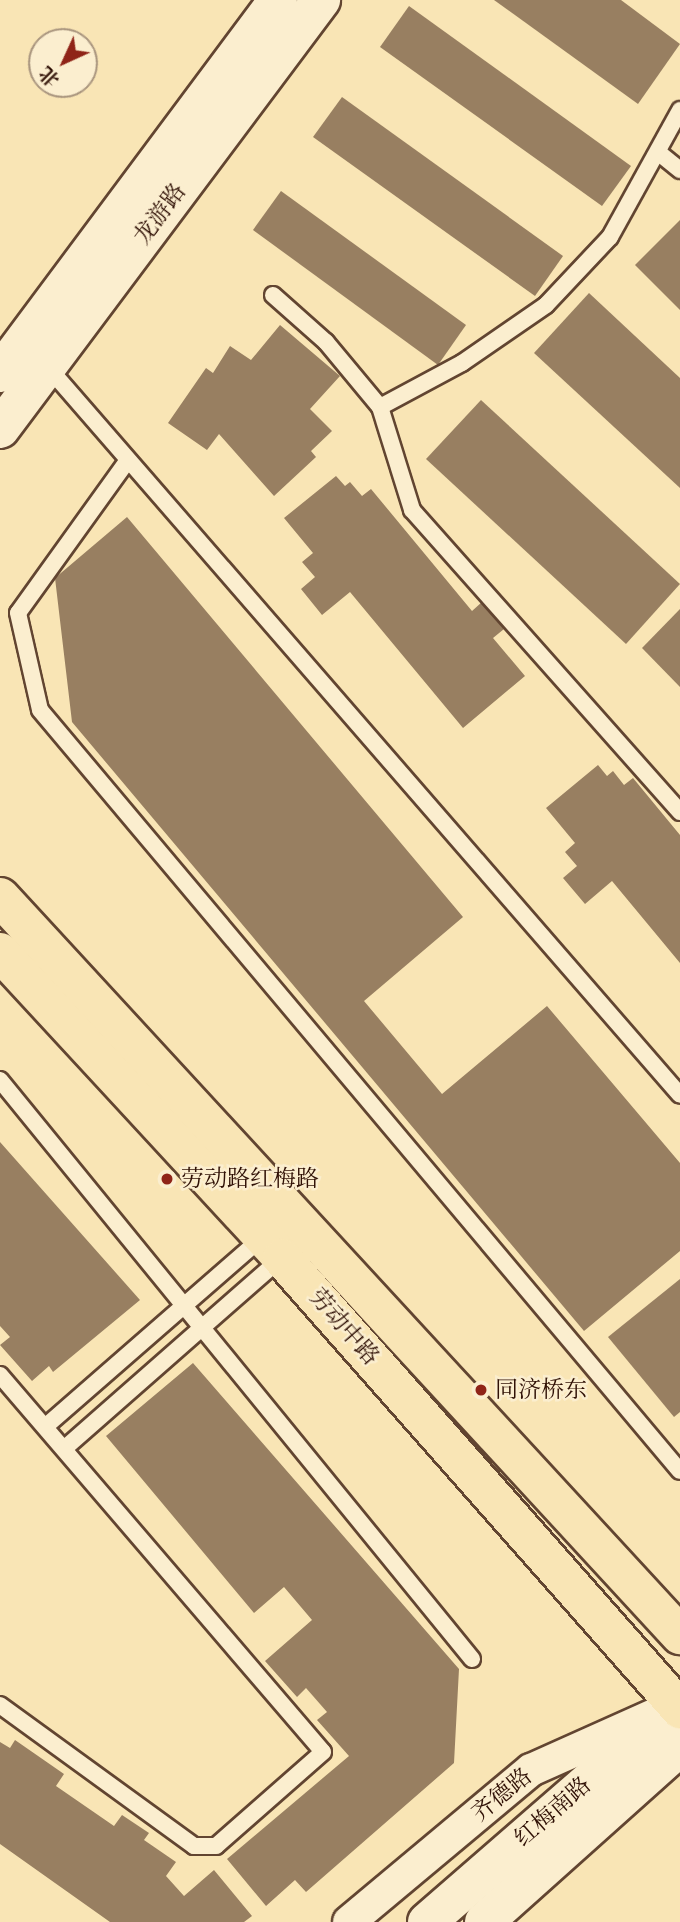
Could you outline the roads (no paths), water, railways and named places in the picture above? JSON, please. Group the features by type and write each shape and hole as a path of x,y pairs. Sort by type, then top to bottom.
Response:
{"main road":[{"name":"龙游路","path":"0,373 278,0"},
{"name":"龙游路","path":"0,429 321,0"},
{"name":"劳动中路","path":"0,897 680,1635"},
{"name":"劳动中路","path":"0,952 272,1247 679,1705"},
{"name":"红梅南路","path":"427,1922 679,1705"},
{"name":"红梅南路","path":"484,1922 680,1747"}],"street":[{"name":"齐德路","path":"349,1922 531,1770 679,1705"}],"lane":[{"path":"380,407 462,363 545,305 610,237 659,153 680,110"},
{"path":"659,153 680,170"},
{"path":"273,295 326,342 380,407 412,510 680,812"},
{"path":"47,366 680,1095"},
{"path":"128,460 18,613 40,710 680,1471"},
{"path":"0,1080 472,1659"},
{"path":"46,1426 184,1305 272,1247"},
{"path":"65,1448 202,1328 272,1247"},
{"path":"0,1375 323,1752 216,1846 194,1846 0,1705"}],"place":[{"name":"劳动路红梅路","path":"167,1179"},
{"name":"同济桥东","path":"481,1390"}]}
